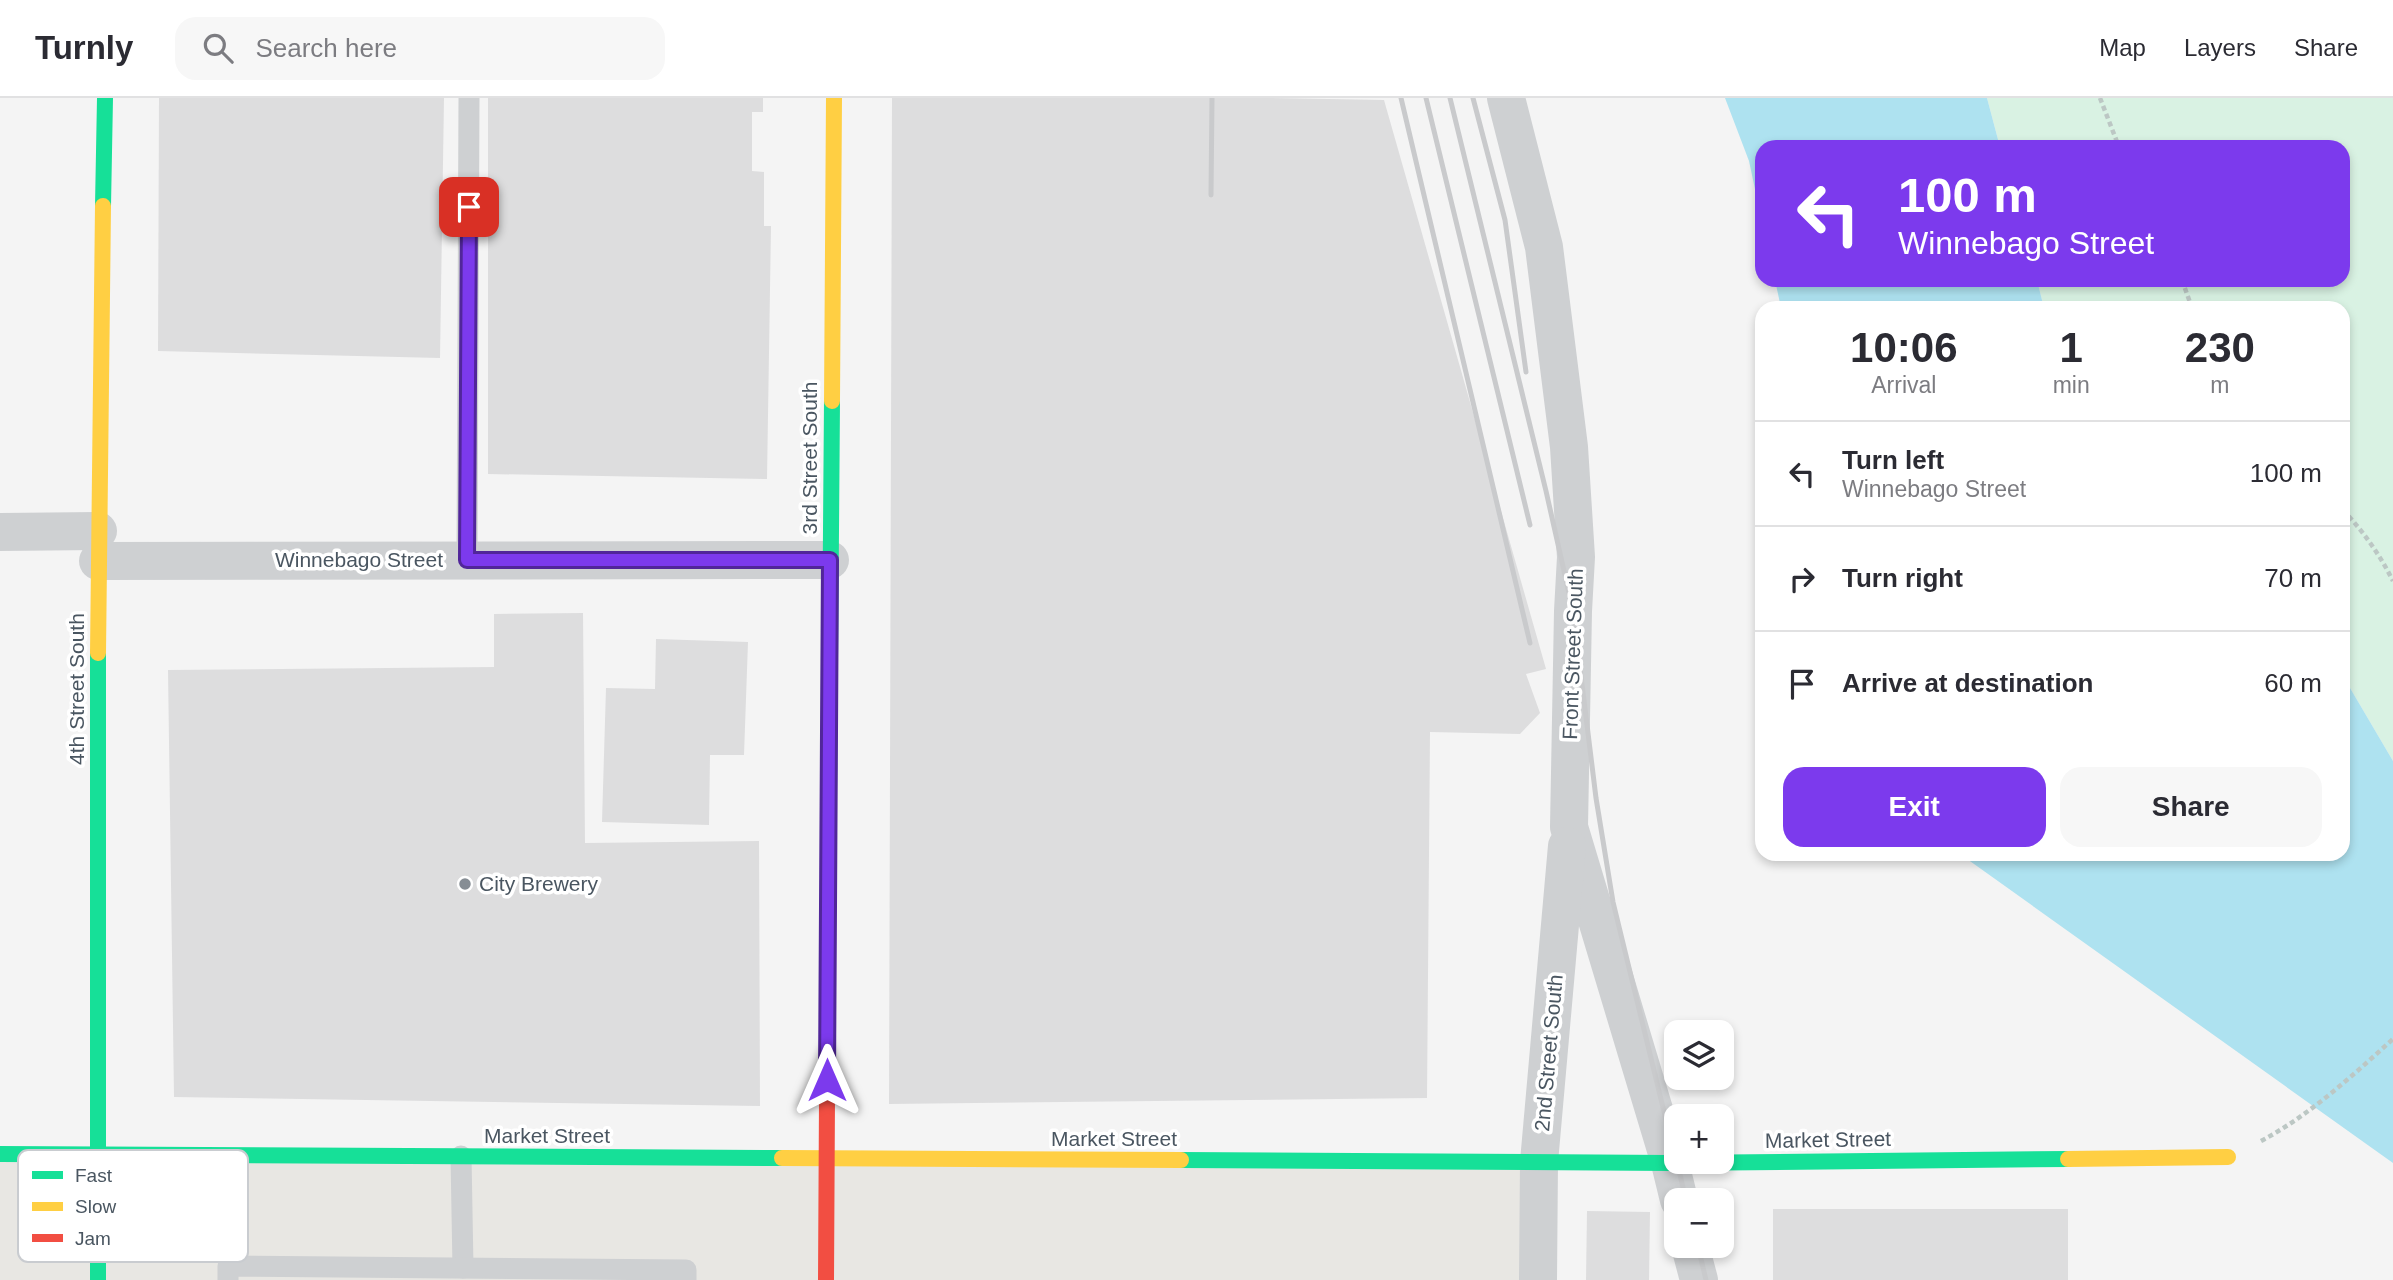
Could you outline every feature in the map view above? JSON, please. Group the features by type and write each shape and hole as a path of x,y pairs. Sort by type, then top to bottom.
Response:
{"main road":[{"name":"4th Street South","path":"98,1150 98,546 105,98"},
{"name":"3rd Street South","path":"826,1280 834,98"},
{"name":"Market Street","path":"0,1154 18,1154"},
{"name":"Market Street","path":"248,1155 1664,1163"},
{"name":"Market Street","path":"1734,1162 2228,1157"},
{"name":"4th Street South","path":"98,1262 98,1280"}],"street":[{"name":"Front Street South","path":"1506,98 1544,247 1569,447 1576,557 1569,827 1664,1143"},
{"name":"Winnebago Street","path":"0,531 98,546 467,560 830,560"},
{"name":"2nd Street South","path":"1538,1280 1539,1162 1569,827"},
{"path":"1693,1258 1699,1280"}],"lane":[{"path":"467,560 469,98"},
{"path":"461,1156 463,1268"},
{"path":"228,1280 228,1266 686,1270 686,1280"}],"path":[{"path":"2100,98 2116,140"},
{"path":"2350,517 2384,563 2393,581"},
{"path":"2228,1157 2289,1126 2393,1039"}],"shaded area":[{"path":"0,1154 18,1154 18,1262 248,1262 248,1155 1539,1162 1538,1280 0,1280"}],"green space":[{"path":"1987,98 2393,98 2393,761 2350,688 2350,301 2042,301 2039,287 2350,287 2350,140 1998,140"}],"water":[{"path":"1725,98 1987,98 1998,140 1755,140 1755,189 1749,161"},
{"path":"1776,287 2039,287 2042,301 1780,301"},
{"path":"2350,688 2393,761 2393,1163 1970,861 2350,861"}],"building":[{"path":"159,98 444,98 440,358 158,351"},
{"path":"488,98 763,98 763,112 752,112 752,171 764,172 764,226 771,226 767,479 488,474"},
{"path":"892,98 1384,100 1546,669 1526,674 1540,713 1520,734 1430,732 1427,1098 889,1104"},
{"name":"City Brewery","path":"583,613 585,843 759,841 760,1106 174,1097 168,670 494,667 494,614"},
{"path":"656,639 748,642 744,755 710,755 709,825 602,822 606,688 655,689"},
{"path":"1773,1209 2068,1209 2068,1280 1773,1280"},
{"path":"1587,1211 1650,1212 1649,1280 1586,1280"}],"railway":[{"path":"1211,195 1212,98"},
{"path":"1401,98 1530,643"},
{"path":"1426,98 1530,525"},
{"path":"1450,98 1573,611 1596,798 1613,902 1664,1112"},
{"path":"1473,98 1505,220 1526,372"},
{"path":"1680,1174 1683,1188"},
{"path":"1701,1258 1706,1280"}],"traffic: fast":[{"path":"103,206 105,98"},
{"path":"828,916 832,401"},
{"path":"98,653 98,1150"},
{"path":"0,1154 18,1154"},
{"path":"248,1155 782,1158"},
{"path":"1181,1160 1670,1163 2068,1159"},
{"path":"98,1262 98,1280"}],"traffic: slow":[{"path":"832,401 834,98"},
{"path":"98,653 103,206"},
{"path":"2068,1159 2228,1157"},
{"path":"782,1158 1181,1160"}],"traffic: jam":[{"path":"826,1280 828,916"}],"place":[{"name":"City Brewery","path":"465,884"}],"route":[{"path":"469,207 467,560 830,560 827,1080"}]}
